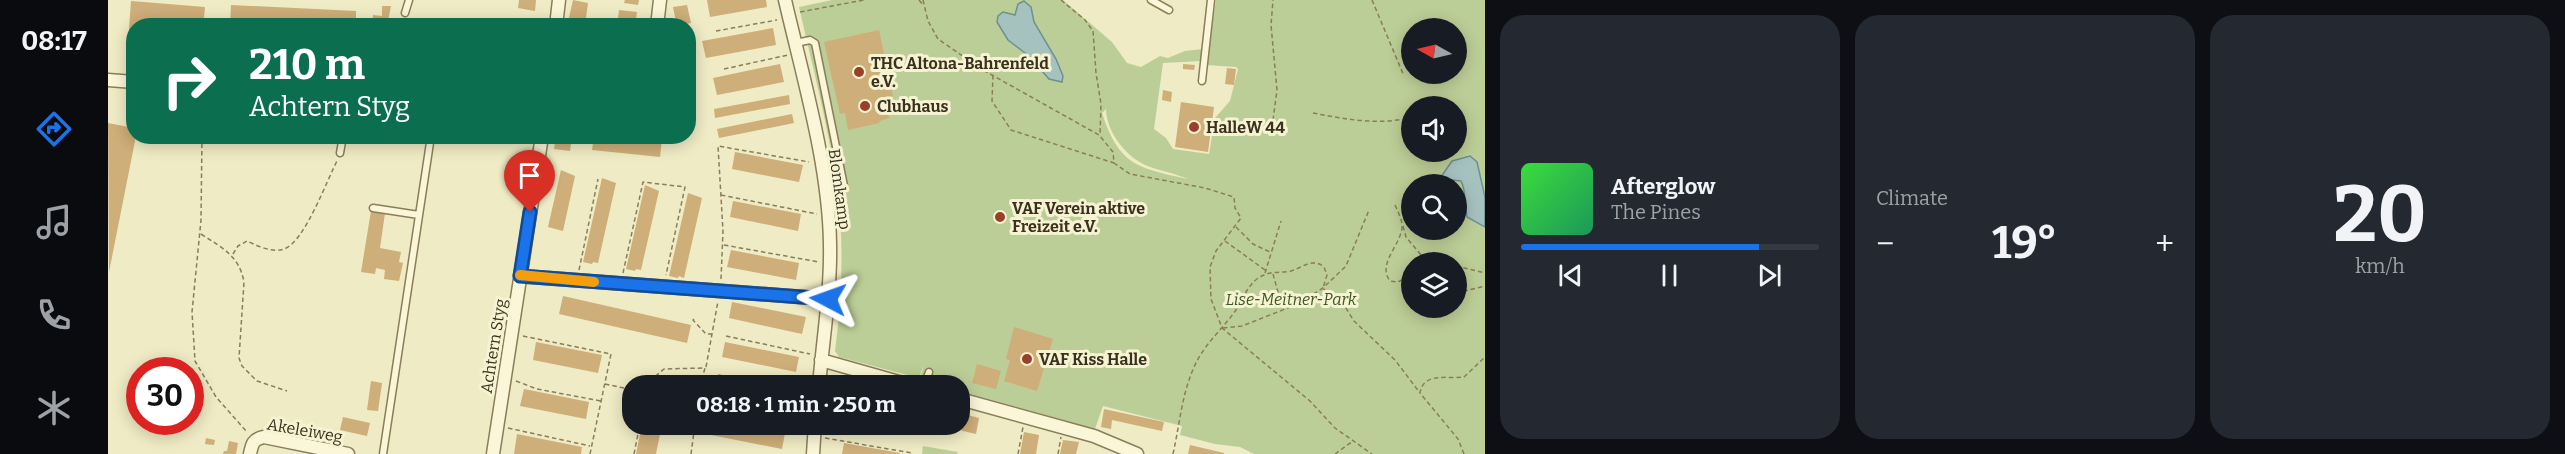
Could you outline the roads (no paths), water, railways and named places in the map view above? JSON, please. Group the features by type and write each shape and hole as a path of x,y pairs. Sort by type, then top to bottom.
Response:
{"street":[{"path":"557,18 560,0"},
{"path":"658,18 660,0"},
{"name":"Blomkamp","path":"785,0 827,196 830,264 820,375"},
{"path":"108,80 126,81"},
{"name":"Achtern Styg","path":"493,454 541,144"},
{"path":"520,276 828,299"},
{"path":"821,358 877,375"},
{"path":"970,402 1116,443 1137,454"},
{"path":"811,435 813,454"},
{"name":"Akeleiweg","path":"250,454 252,443 256,438 264,437 348,454"}],"lane":[{"path":"405,13 409,0"},
{"path":"1151,0 1169,10"},
{"path":"1202,81 1211,0"},
{"path":"796,49 810,40 815,43 844,186 842,191 827,196"},
{"path":"340,153 342,144"},
{"path":"383,454 430,144"},
{"path":"374,208 419,215"}],"water":[{"path":"1024,1 1031,7 1034,22 1056,59 1063,76 1062,82 1049,79 1029,56 1008,40 997,22 998,16 1003,12 1015,15 1018,4"},
{"path":"1470,156 1477,162 1485,197 1485,227 1467,217 1467,174 1443,174 1451,162 1467,162 1467,157"}],"place":[{"name":"THC Altona-Bahrenfeld e.V.","path":"859,72"},
{"name":"Clubhaus","path":"865,106"},
{"name":"HalleW 44","path":"1194,127"},
{"name":"VAF Verein aktive Freizeit e.V.","path":"1000,217"},
{"name":"VAF Kiss Halle","path":"1027,359"}],"park label":[{"name":"Lise-Meitner-Park","path":"1291,299"}]}
